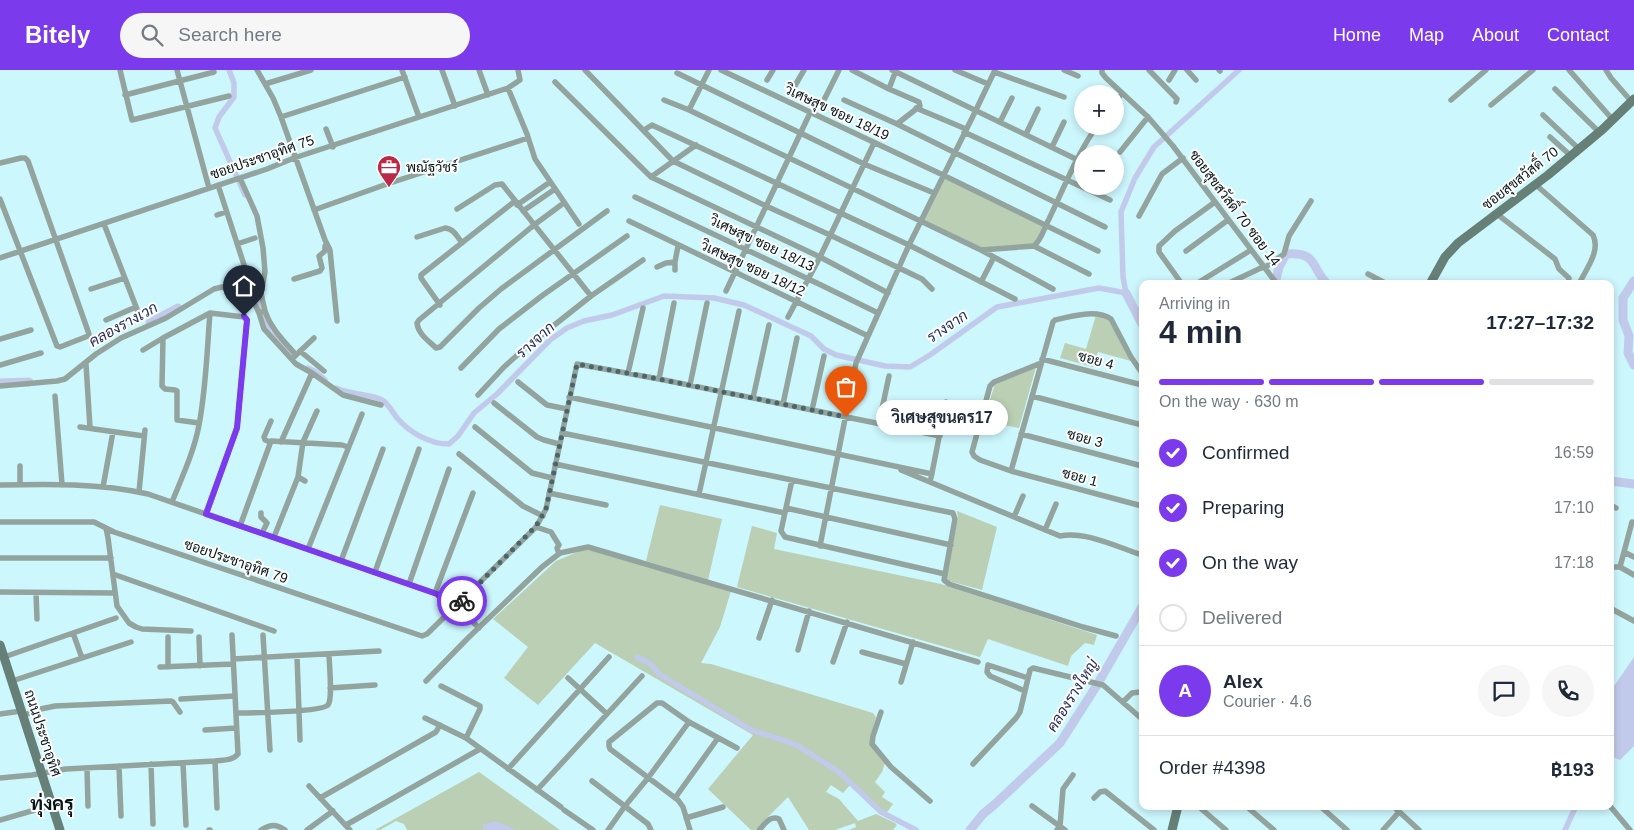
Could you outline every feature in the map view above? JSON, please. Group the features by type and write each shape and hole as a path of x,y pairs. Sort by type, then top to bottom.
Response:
{"street":[{"path":"120,70 132,120 229,96"},
{"path":"177,70 209,188"},
{"path":"258,70 280,117 330,250 337,321"},
{"path":"266,84 311,70"},
{"path":"402,70 419,118"},
{"path":"442,70 455,106"},
{"path":"479,70 488,94"},
{"path":"518,70 520,80 508,88 535,159 579,224"},
{"path":"585,70 673,160 899,268 922,280 932,289"},
{"path":"689,110 709,70"},
{"name":"วิเศษสุข ซอย 18/19","path":"721,70 1098,251"},
{"path":"767,80 773,70"},
{"path":"793,88 804,70"},
{"path":"822,104 839,70"},
{"path":"852,70 919,102 920,106 897,124"},
{"path":"955,70 988,84"},
{"path":"1064,70 1078,76"},
{"name":"ซอยสุขสวัสดิ์ 70 ซอย 14","path":"1102,70 1106,78 1113,85"},
{"path":"1149,70 1177,99 1176,102"},
{"path":"1169,80 1175,70"},
{"path":"1186,70 1196,80"},
{"path":"1451,100 1486,70"},
{"path":"1491,105 1533,70"},
{"path":"1569,70 1613,120"},
{"path":"1606,70 1611,78 1633,100"},
{"path":"889,89 894,71 1074,158"},
{"path":"820,546 855,366 859,354 920,221 994,71 1064,97"},
{"path":"125,95 214,72"},
{"path":"677,74 702,84 864,164 934,193"},
{"path":"280,117 405,77"},
{"path":"555,82 650,177 820,257 888,292"},
{"name":"ซอยประชาอุทิศ 75","path":"0,258 55,241 294,158 508,88"},
{"path":"1555,89 1600,132"},
{"name":"ซอยสุขสวัสดิ์ 70 ซอย 14","path":"1124,95 1156,126 1173,146 1274,280"},
{"path":"1000,122 1012,98"},
{"path":"664,100 689,110 981,250 1053,289"},
{"path":"844,100 897,124 1105,227"},
{"name":"ซอยสุขสวัสดิ์ 70","path":"1432,280 1445,258 1458,243 1571,156 1600,132 1633,100"},
{"path":"916,108 1110,200"},
{"path":"1026,134 1038,109"},
{"path":"726,291 810,113"},
{"path":"1543,115 1579,149"},
{"path":"1124,147 1148,118"},
{"path":"1052,147 1064,122"},
{"path":"644,130 652,125 909,245 1015,299"},
{"path":"326,129 332,147"},
{"path":"1550,137 1571,156"},
{"path":"314,210 528,138"},
{"path":"788,318 820,257 851,188 874,143"},
{"path":"650,177 696,146"},
{"path":"0,164 21,158 25,158 28,161 88,335 60,347 57,346 0,199"},
{"path":"1139,216 1162,174 1182,158"},
{"path":"1034,246 1040,241 1056,203 1074,171"},
{"path":"239,178 257,216 265,258 265,272 261,293 264,329 275,336 295,356 324,371"},
{"path":"440,304 421,278 421,275 516,203 550,182"},
{"path":"457,209 499,183 502,184 591,296"},
{"path":"1536,184 1593,235 1596,240 1597,244 1594,254 1580,280"},
{"path":"218,185 247,274"},
{"path":"523,211 554,189"},
{"name":"วิเศษสุข ซอย 18/13","path":"635,197 878,313"},
{"path":"1236,280 1264,267 1284,254 1290,236 1311,201"},
{"path":"1179,280 1159,252 1160,246 1175,231 1215,202"},
{"path":"561,205 534,225 417,323 417,328 420,332 438,348 501,289 607,211"},
{"path":"217,215 226,212"},
{"path":"1497,214 1555,259 1559,269 1569,278 1569,280"},
{"path":"1186,251 1228,220"},
{"name":"วิเศษสุข ซอย 18/12","path":"629,221 868,336"},
{"path":"104,224 140,317"},
{"path":"417,237 449,228 453,230 462,243"},
{"path":"461,368 499,329 573,273 628,236"},
{"path":"237,244 255,238"},
{"path":"294,279 320,271 322,268 319,256 325,251 327,244"},
{"path":"675,270 678,246"},
{"path":"981,250 1034,246 1089,274"},
{"path":"1202,280 1251,250"},
{"path":"981,282 994,257"},
{"path":"478,395 524,349 591,296 644,260"},
{"path":"657,267 675,262"},
{"path":"1368,274 1379,280"},
{"path":"91,289 125,278"},
{"path":"0,386 62,381 86,364 96,354 121,338 166,318 217,288 222,287 249,296 263,312"},
{"path":"659,379 674,303"},
{"path":"690,385 707,303"},
{"path":"106,320 136,307"},
{"path":"628,373 642,308"},
{"path":"699,494 739,311"},
{"path":"172,502 199,423 210,313"},
{"path":"143,350 210,313 244,316 247,320 237,428 206,514"},
{"path":"1011,471 1055,320 1098,313 1106,316 1111,319 1139,368"},
{"path":"753,398 769,325"},
{"path":"0,339 30,330"},
{"path":"162,338 162,386 165,389 177,391 177,420 199,423"},
{"path":"295,356 314,338"},
{"path":"783,404 797,338"},
{"path":"0,365 40,353"},
{"path":"295,356 296,364 343,395 381,405"},
{"path":"812,410 824,356"},
{"name":"ซอย 4","path":"1042,361 1139,385"},
{"name":"ซอย 1","path":"1042,361 994,382 990,386 972,452 974,456 1011,471 1139,505"},
{"path":"86,364 90,428"},
{"name":"ซอยประชาอุทิศ 79","path":"0,522 94,522 106,528 422,636 427,634 455,608 536,526 543,516 577,364 940,436"},
{"path":"281,442 312,373"},
{"path":"878,424 889,376"},
{"path":"518,382 547,405 566,410"},
{"path":"55,396 62,484"},
{"path":"1032,396 1139,425"},
{"path":"569,397 932,474"},
{"path":"930,483 946,402"},
{"path":"494,403 537,437 559,444"},
{"path":"274,538 298,477 303,442 316,412"},
{"path":"308,549 362,414"},
{"path":"271,421 264,437 265,440 348,447"},
{"path":"80,426 113,432 144,433 139,492"},
{"path":"475,426 532,473 552,478"},
{"path":"103,487 113,432"},
{"path":"562,433 953,513 955,519 944,580 949,584 1083,628 1116,636"},
{"name":"ซอย 3","path":"1021,434 1139,465"},
{"path":"240,526 271,441"},
{"path":"341,561 383,449"},
{"path":"375,572 419,449"},
{"path":"459,454 523,506 543,516"},
{"path":"555,464 699,494 826,517 951,545"},
{"path":"887,465 1060,536 1070,534 1082,535 1139,554"},
{"path":"20,466 20,484"},
{"path":"409,584 449,469"},
{"path":"298,477 305,481"},
{"path":"792,480 782,531 785,537 945,574"},
{"path":"0,484 62,484 139,492 435,593 479,628"},
{"path":"435,593 474,493"},
{"path":"549,493 606,505"},
{"path":"1014,517 1023,496"},
{"path":"1045,530 1056,504"},
{"path":"261,513 261,517 267,523 262,534"},
{"path":"1620,567 1631,536 1632,522"},
{"path":"536,526 553,534 562,553"},
{"path":"106,528 117,606 129,623 136,627 191,631"},
{"path":"426,681 542,567 562,553 588,546 978,662"},
{"path":"1624,552 1634,557"},
{"path":"0,558 111,558"},
{"path":"1614,567 1620,567 1634,575"},
{"path":"113,574 274,631"},
{"path":"0,592 115,593"},
{"path":"36,593 37,619"},
{"path":"759,638 772,600"},
{"path":"1614,610 1634,621"},
{"path":"798,650 809,611"},
{"path":"2,654 116,618"},
{"path":"833,662 847,622"},
{"path":"73,633 82,658"},
{"path":"263,635 270,750"},
{"path":"0,778 66,769 231,759 238,754 232,636"},
{"path":"168,637 168,667"},
{"path":"199,637 200,666"},
{"path":"12,681 131,642"},
{"path":"901,682 912,642"},
{"path":"160,667 200,666 264,658 378,652"},
{"path":"862,652 906,664"},
{"name":"ถนนประชาอุทิศ","path":"2,654 60,830"},
{"path":"236,714 324,708 328,705 330,688 329,654"},
{"path":"298,656 300,740"},
{"path":"508,769 609,657"},
{"path":"1025,691 991,677 987,672 988,665 1028,678"},
{"path":"973,764 1020,712 1030,670 1033,668 1103,685 1139,716"},
{"path":"537,790 642,676"},
{"path":"568,678 607,714"},
{"path":"330,688 375,685"},
{"path":"441,686 480,706 466,738"},
{"path":"1123,702 1132,693 1139,692"},
{"path":"182,699 235,696"},
{"path":"0,714 22,714 55,706 171,701 180,712"},
{"path":"690,830 681,804 610,749 610,742 657,703 662,703 689,722 737,748"},
{"path":"881,712 872,736 872,744 891,767 930,801"},
{"path":"425,718 466,738 593,830"},
{"path":"608,830 689,722"},
{"path":"320,798 436,732 440,726"},
{"path":"205,730 236,728"},
{"path":"675,798 718,738"},
{"path":"309,786 348,828 480,749"},
{"path":"215,761 217,808"},
{"path":"182,763 186,825"},
{"path":"151,764 153,824"},
{"path":"119,766 121,816"},
{"path":"87,768 88,806"},
{"path":"1061,829 1063,790 1073,775"},
{"path":"592,781 648,824 651,830"},
{"path":"1094,798 1100,792 1105,791 1154,830"},
{"path":"0,820 52,805"},
{"path":"1032,806 1061,829"},
{"path":"686,818 723,807"},
{"path":"1172,830 1177,810"},
{"path":"1203,810 1226,830"},
{"path":"1251,810 1274,830"},
{"path":"1324,810 1347,830"},
{"path":"1613,810 1630,830"},
{"path":"307,830 333,811"},
{"path":"1383,830 1399,812 1419,830"},
{"path":"759,830 770,818 775,817 779,819 784,830"},
{"path":"262,830 271,825 278,825 285,830"}],"green space":[{"path":"943,175 1046,225 1034,246 981,250 920,221"},
{"path":"1096,315 1106,317 1131,361 1098,352 1093,367 1060,358 1065,343 1086,349"},
{"path":"1036,367 1019,428 1003,425 1006,413 987,409 995,384"},
{"path":"660,505 722,519 708,580 646,561"},
{"path":"957,511 997,527 982,590 949,581 946,577 958,519"},
{"path":"752,526 777,533 774,549 941,584 1097,635 1094,645 1085,643 1071,656 1068,666 988,639 980,657 737,587"},
{"path":"582,550 589,550 731,591 720,627 701,663 711,664 873,713 876,717 871,736 885,763 882,772 875,782 885,792 882,797 893,804 885,815 850,785 843,793 831,785 826,792 839,799 858,821 876,814 895,823 897,825 893,830 849,830 856,827 855,823 835,830 809,830 788,797 755,830 751,830 708,789 753,735 595,643 538,705 504,678 528,647 493,619 556,561"},
{"path":"479,772 560,830 514,830 483,826 485,830 407,830 404,824 396,821 380,830 375,830"}],"water":[{"path":"1634,657 1634,746 1620,760 1614,758 1614,686"},
{"path":"495,821 514,830 485,830 482,825"}],"waterway":[{"name":"รางจาก","path":"229,70 234,83 234,97 219,117 215,128 245,195"},
{"name":"รางจาก","path":"336,388 382,400 397,418 414,433 428,440 449,444 458,436 474,413 497,394 550,340 567,328 584,321 612,315 664,296 714,298 744,305 811,336 824,349 836,355 885,366 910,367 997,307 1099,288 1126,293 1123,277 1121,212 1135,178 1154,147 1239,70"},
{"path":"1276,280 1279,267 1286,254 1303,255 1308,258 1324,280"},
{"path":"1634,281 1623,298 1623,320 1629,336 1628,353 1634,365"},
{"name":"รางจาก","path":"260,290 259,300 269,332 293,357"},
{"path":"1126,293 1139,318"},
{"name":"คลองรางเวก","path":"150,323 178,308"},
{"name":"รางจาก","path":"308,368 325,380"},
{"name":"คลองรางเวก","path":"0,383 29,382"},
{"path":"1614,482 1634,484"},
{"name":"คลองรางใหญ่","path":"970,830 983,814 1060,743 1097,685 1139,612"},
{"path":"637,657 651,664 659,674 751,730 798,746 839,772 881,812 916,830"},
{"path":"1565,830 1574,810"}],"way so far":[{"path":"462,601 536,526 543,516 577,364 846,417"}],"place":[{"name":"พณัฐวัชร์","path":"389,188"},
{"name":"วิเศษสุขนคร17","path":"846,417"}],"district":[{"name":"ทุ่งครุ","path":"52,803"}],"route":[{"path":"244,316 247,320 237,428 206,514 437,594 453,610 462,601"}]}
